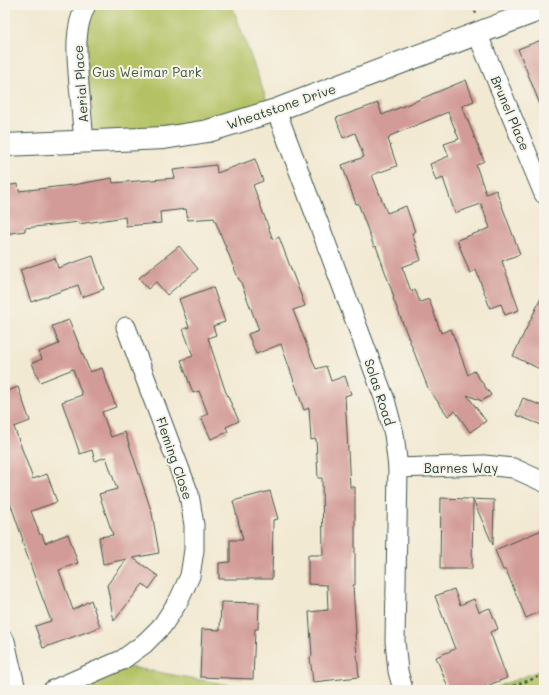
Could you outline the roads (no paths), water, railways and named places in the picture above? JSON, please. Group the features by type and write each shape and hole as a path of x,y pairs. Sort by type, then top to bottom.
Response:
{"street":[{"name":"Aerial Place","path":"84,141 76,46 82,12 86,5"},
{"name":"Wheatstone Drive","path":"5,145 142,139 184,136 208,131 276,110 544,8"},
{"name":"Brunel Place","path":"477,33 544,194"},
{"name":"Solas Road","path":"276,110 386,400 394,434 398,468 395,641 398,672 403,690"},
{"name":"Fleming Close","path":"53,690 122,660 144,644 162,626 179,600 190,576 194,550 194,525 189,494 126,327"},
{"name":"Barnes Way","path":"398,468 484,465 513,468 544,482"},
{"path":"5,641 16,690"}],"park label":[{"name":"Gus Weimar Park","path":"147,71"}]}
